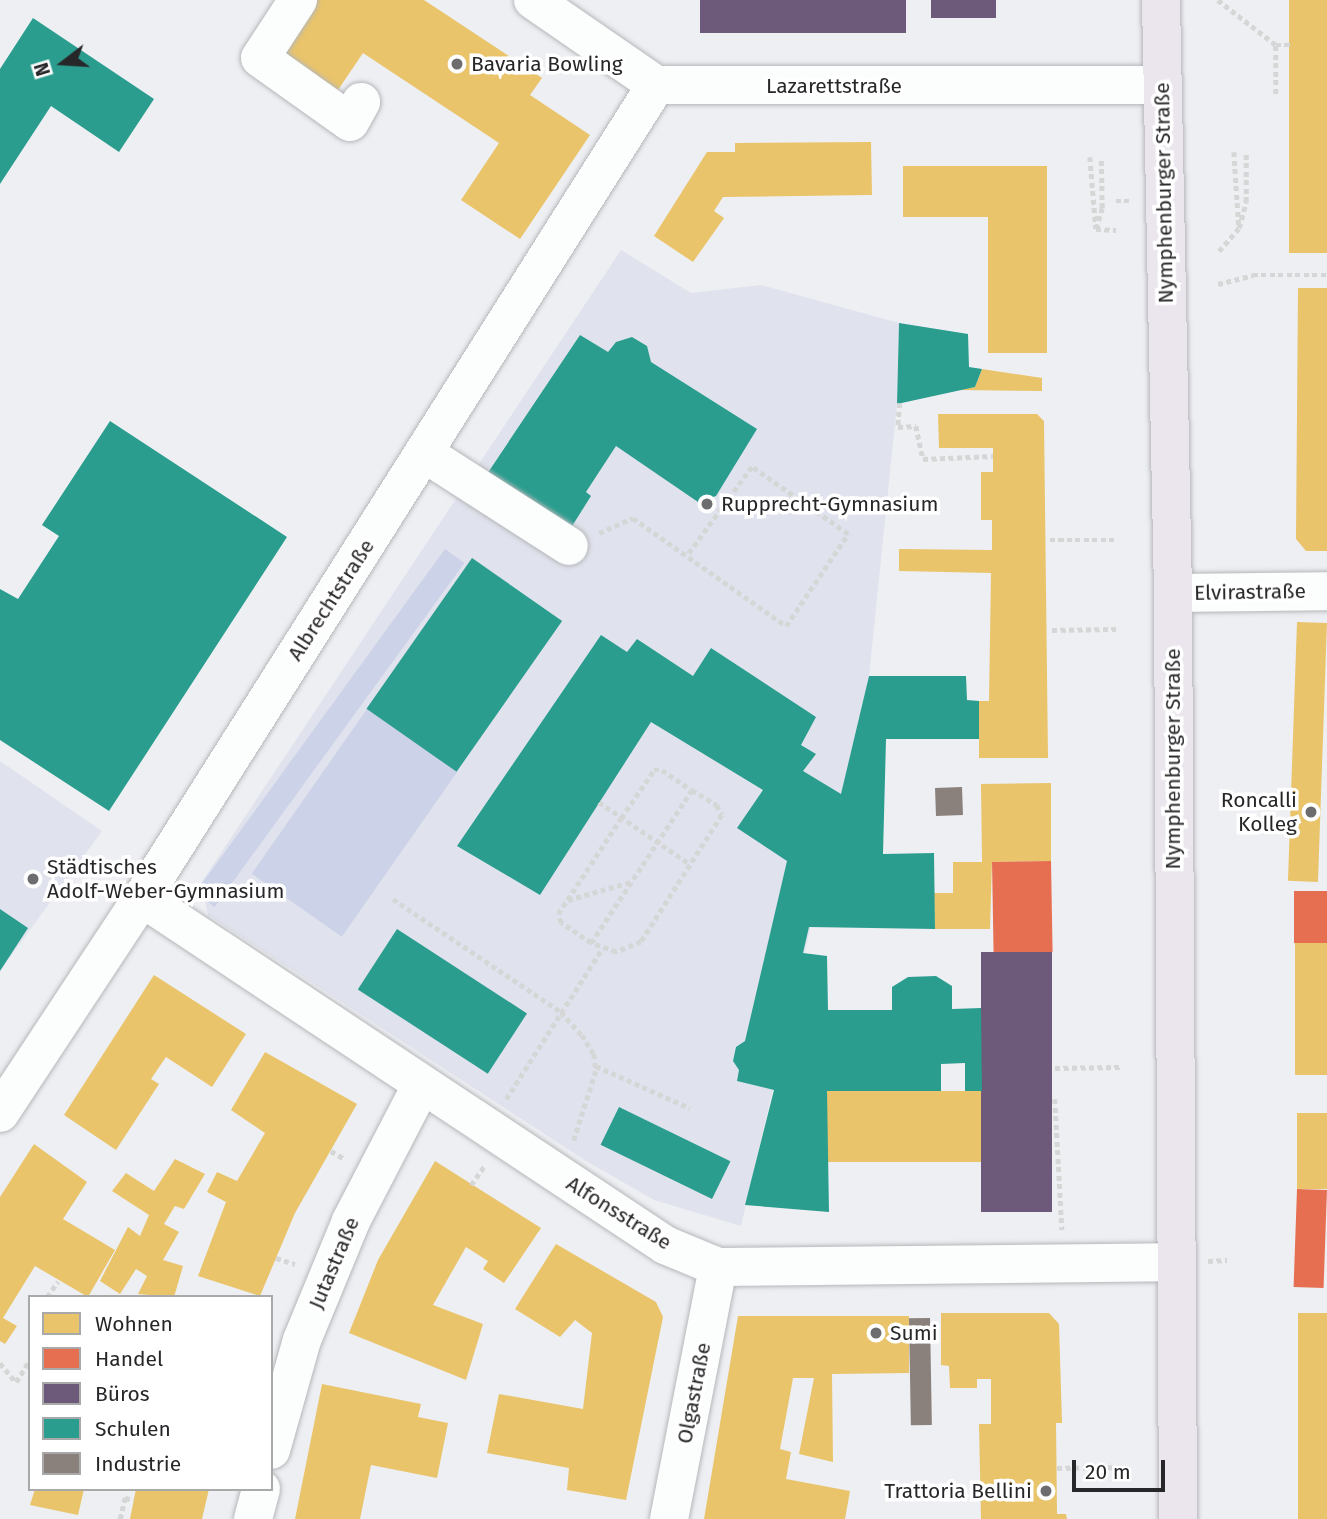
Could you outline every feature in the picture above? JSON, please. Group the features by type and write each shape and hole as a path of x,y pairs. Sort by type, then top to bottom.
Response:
{"main road":[{"name":"Nymphenburger Straße","path":"1161,0 1173,593 1178,1519"}],"street":[{"path":"298,0 260,58 350,122 361,102"},
{"path":"533,0 656,85"},
{"name":"Lazarettstraße","path":"656,85 1161,85"},
{"name":"Albrechtstraße","path":"0,1113 142,898 656,85"},
{"path":"424,453 569,546"},
{"name":"Elvirastraße","path":"1173,593 1327,591"},
{"name":"Alfonsstraße","path":"142,898 421,1086 665,1245 718,1267 1176,1262"},
{"name":"Jutastraße","path":"273,1443 302,1340 351,1221 421,1086"},
{"name":"Olgastraße","path":"669,1519 718,1267"},
{"path":"253,1519 260,1491"}],"path":[{"path":"1218,0 1276,45 1290,45"},
{"path":"1276,45 1276,94"},
{"path":"1219,251 1239,228 1246,202 1246,151"},
{"path":"1234,152 1239,228"},
{"path":"1090,157 1091,208 1096,229"},
{"path":"1096,229 1102,208 1101,157"},
{"path":"1116,201 1134,201"},
{"path":"1096,229 1116,230"},
{"path":"1218,284 1253,275 1327,275"},
{"path":"901,403 898,427 916,426 923,459 993,456"},
{"path":"569,546 633,518 786,626 848,534 752,467 687,556"},
{"path":"1051,540 1114,540"},
{"path":"1052,630 1116,629"},
{"path":"662,769 717,805 722,815 641,942 624,951 601,949 559,919 567,900 621,818 654,770 662,769"},
{"path":"591,943 692,790"},
{"path":"599,802 691,864"},
{"path":"567,900 631,882"},
{"path":"393,899 561,1012 588,1044 596,1066 561,1177"},
{"path":"495,1107 505,1101 601,949"},
{"path":"596,1066 690,1108"},
{"path":"1055,1068 1122,1067"},
{"path":"1055,1099 1062,1241"},
{"path":"48,1295 58,1281"},
{"path":"0,1363 16,1382 28,1363"},
{"path":"1057,1468 1126,1467"},
{"path":"120,1519 125,1498 134,1500"}],"shaded area":[{"path":"621,250 691,293 761,285 899,323 897,404 869,676 741,1226 654,1200 586,1161 208,915 201,883"},
{"path":"445,549 464,563 215,907 195,893"},
{"path":"367,709 457,772 342,937 252,874"},
{"name":"Städtisches Adolf-Weber-Gymnasium","path":"0,761 102,831 0,971"}],"building: Wohnen":[{"path":"312,0 424,0 542,78 530,95 590,135 520,239 461,200 499,143 363,53 338,90 278,51"},
{"path":"1289,0 1327,0 1327,253 1289,253"},
{"path":"871,142 872,195 723,197 714,211 724,218 693,262 654,236 707,152 735,152 735,143"},
{"path":"903,166 1047,166 1047,353 988,353 988,217 903,217"},
{"path":"1298,288 1327,288 1327,551 1306,551 1296,539"},
{"path":"982,369 1042,378 1042,391 959,390 975,387"},
{"path":"938,414 1037,414 1044,421 1048,758 979,758 979,701 989,701 991,573 899,571 899,549 992,550 992,520 981,520 981,472 993,472 993,448 939,448"},
{"path":"1297,622 1327,623 1318,882 1288,881"},
{"path":"1051,783 1051,861 992,862 990,929 935,929 934,893 953,893 953,862 982,862 981,784"},
{"path":"1295,943 1327,943 1327,1075 1295,1075"},
{"path":"154,975 246,1034 212,1087 166,1057 151,1079 159,1084 116,1150 64,1115"},
{"path":"265,1052 357,1104 295,1213 260,1295 198,1276 226,1202 207,1192 217,1172 237,1181 265,1133 231,1110"},
{"path":"827,1091 982,1091 982,1162 827,1162"},
{"path":"1297,1113 1327,1113 1327,1189 1297,1189"},
{"path":"34,1144 87,1182 63,1219 115,1250 89,1295 85,1295 35,1266 3,1318 17,1326 5,1344 0,1341 0,1197"},
{"path":"175,1159 205,1174 184,1209 175,1206 164,1224 179,1232 163,1260 183,1266 175,1295 138,1294 147,1276 136,1269 120,1294 100,1281 128,1227 140,1236 149,1215 112,1191 126,1173 154,1191"},
{"path":"435,1161 541,1228 504,1283 483,1269 488,1261 466,1247 433,1305 483,1324 466,1380 349,1333 378,1260"},
{"path":"556,1244 656,1302 663,1317 626,1500 567,1490 569,1468 487,1453 499,1394 583,1409 592,1333 575,1320 560,1337 515,1309"},
{"path":"941,1313 1049,1313 1059,1324 1062,1423 1056,1423 1057,1514 1066,1514 1067,1519 981,1519 979,1424 991,1424 991,1379 977,1379 977,1388 950,1388 949,1366 941,1365"},
{"path":"1298,1313 1327,1313 1327,1519 1298,1519"},
{"path":"738,1316 909,1316 909,1373 832,1374 833,1462 799,1454 814,1378 793,1378 780,1449 791,1452 786,1479 850,1491 845,1519 704,1519"},
{"path":"322,1384 421,1404 418,1417 448,1423 437,1478 371,1465 360,1519 295,1519"},
{"path":"34,1491 84,1491 78,1515 30,1505"},
{"path":"136,1491 209,1491 202,1519 130,1519"}],"building: Handel":[{"path":"1051,861 1053,952 994,953 992,862"},
{"path":"1294,891 1327,891 1327,943 1294,943"},
{"path":"1297,1189 1327,1190 1324,1288 1294,1287"}],"building: Büros":[{"path":"700,0 906,0 906,33 700,33"},
{"path":"931,0 996,0 996,18 931,18"},
{"path":"981,952 1052,952 1052,1212 981,1212"}],"building: Schulen":[{"path":"33,18 154,99 119,152 51,106 0,184 0,69"},
{"path":"899,323 968,334 969,367 982,369 975,387 897,404"},
{"path":"580,335 608,352 616,342 632,337 647,346 651,362 757,429 716,496 698,502 616,446 586,492 591,496 569,531 485,477"},
{"path":"110,421 287,537 109,811 0,740 0,589 18,599 59,536 42,525"},
{"path":"472,558 562,621 457,772 366,709"},
{"path":"601,635 627,652 637,639 693,676 711,648 816,717 801,745 816,754 803,771 841,794 869,676 966,676 967,700 979,701 979,739 886,739 883,854 934,853 935,929 809,927 803,953 827,956 828,1010 892,1010 892,987 908,977 936,976 952,986 952,1009 981,1008 982,1091 965,1091 965,1063 941,1064 941,1091 827,1091 829,1212 745,1205 774,1090 737,1081 739,1070 733,1061 736,1047 745,1041 787,861 737,828 763,790 651,722 540,895 457,846"},
{"path":"0,909 28,928 0,971"},
{"path":"397,929 527,1013 488,1074 358,989"},
{"path":"619,1107 730,1161 712,1199 601,1145"}],"building: Industrie":[{"path":"962,787 963,815 936,816 935,788"},
{"path":"909,1318 930,1318 932,1425 911,1425"}],"place":[{"name":"Bavaria Bowling","path":"457,64"},
{"name":"Rupprecht-Gymnasium","path":"707,504"},
{"name":"Roncalli Kolleg","path":"1311,812"},
{"name":"Städtisches Adolf-Weber-Gymnasium","path":"33,879"},
{"name":"Sumi","path":"876,1333"},
{"name":"Trattoria Bellini","path":"1046,1491"}]}
